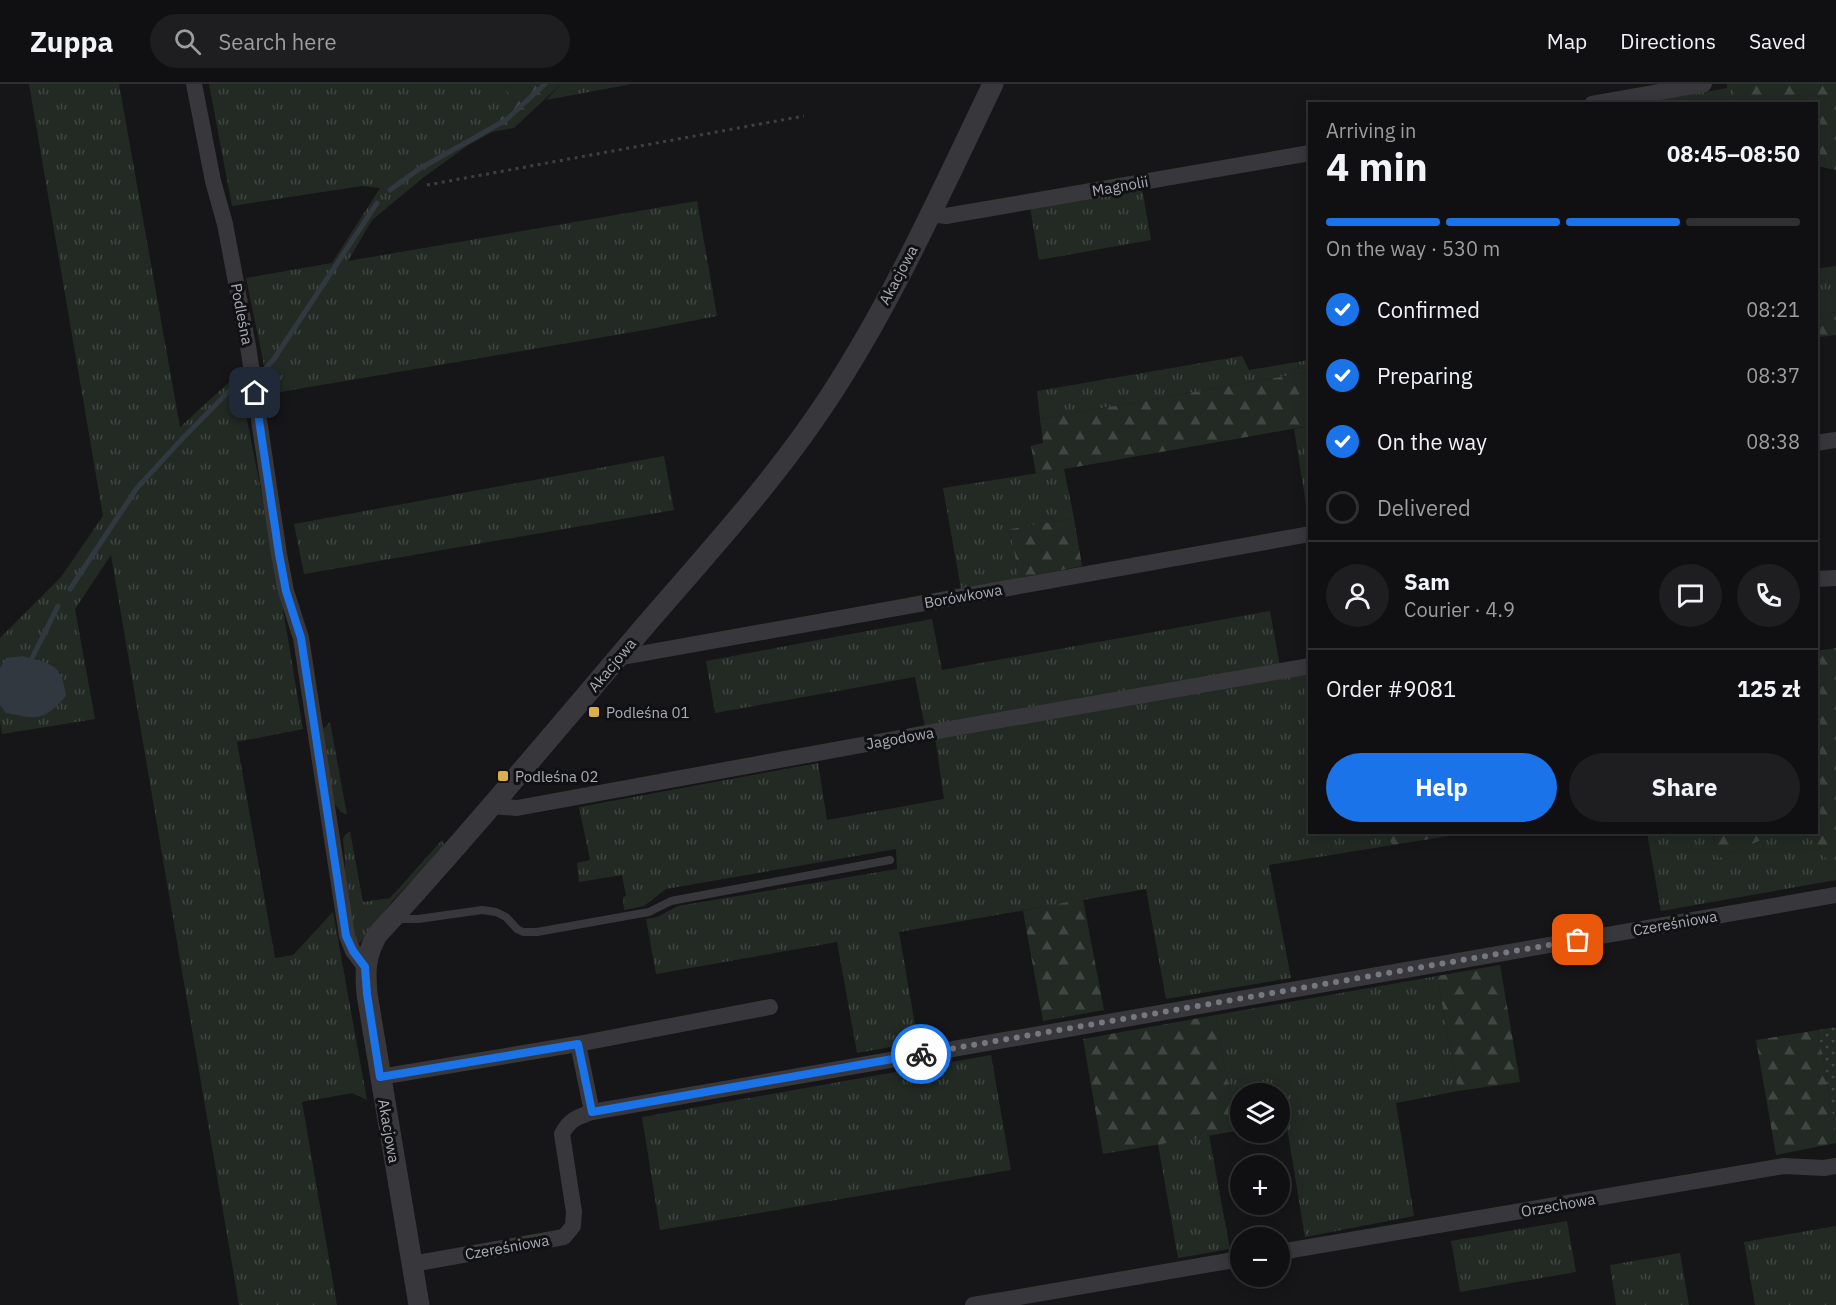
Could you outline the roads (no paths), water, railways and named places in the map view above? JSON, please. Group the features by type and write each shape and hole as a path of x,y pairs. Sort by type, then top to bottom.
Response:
{"street":[{"name":"Podleśna","path":"195,84 248,346 286,591 301,638 346,936 353,951 365,967"},
{"name":"Akacjowa","path":"419,1305 367,994 365,967 370,947 377,935 746,508 827,402 853,361 897,279 993,84"},
{"path":"1603,102 1704,84"},
{"name":"Magnolii","path":"930,214 946,216 1308,153"},
{"path":"1818,443 1836,440"},
{"name":"Borówkowa","path":"617,658 1308,534"},
{"path":"1818,579 1836,578"},
{"name":"Jagodowa","path":"490,806 517,808 1308,666"},
{"name":"Czereśniowa","path":"412,1264 564,1236 573,1226 574,1212 562,1134 573,1118 592,1112 1836,895"},
{"path":"380,1077 578,1044 770,1007"},
{"path":"578,1044 592,1112"},
{"name":"Orzechowa","path":"1290,1250 1784,1166 1824,1168 1836,1166"},
{"path":"973,1305 1230,1261"}],"lane":[{"path":"392,919 418,919 482,910 496,912 506,917 523,932 537,933 649,912 671,901 890,860"}],"waterway":[{"path":"390,190 419,169 506,120 545,84"},
{"path":"263,371 274,359 377,203"},
{"path":"70,589 137,488 240,380"},
{"path":"32,658 58,606"}],"place":[{"name":"Podleśna 01","path":"594,712"},
{"name":"Podleśna 02","path":"503,776"}]}
